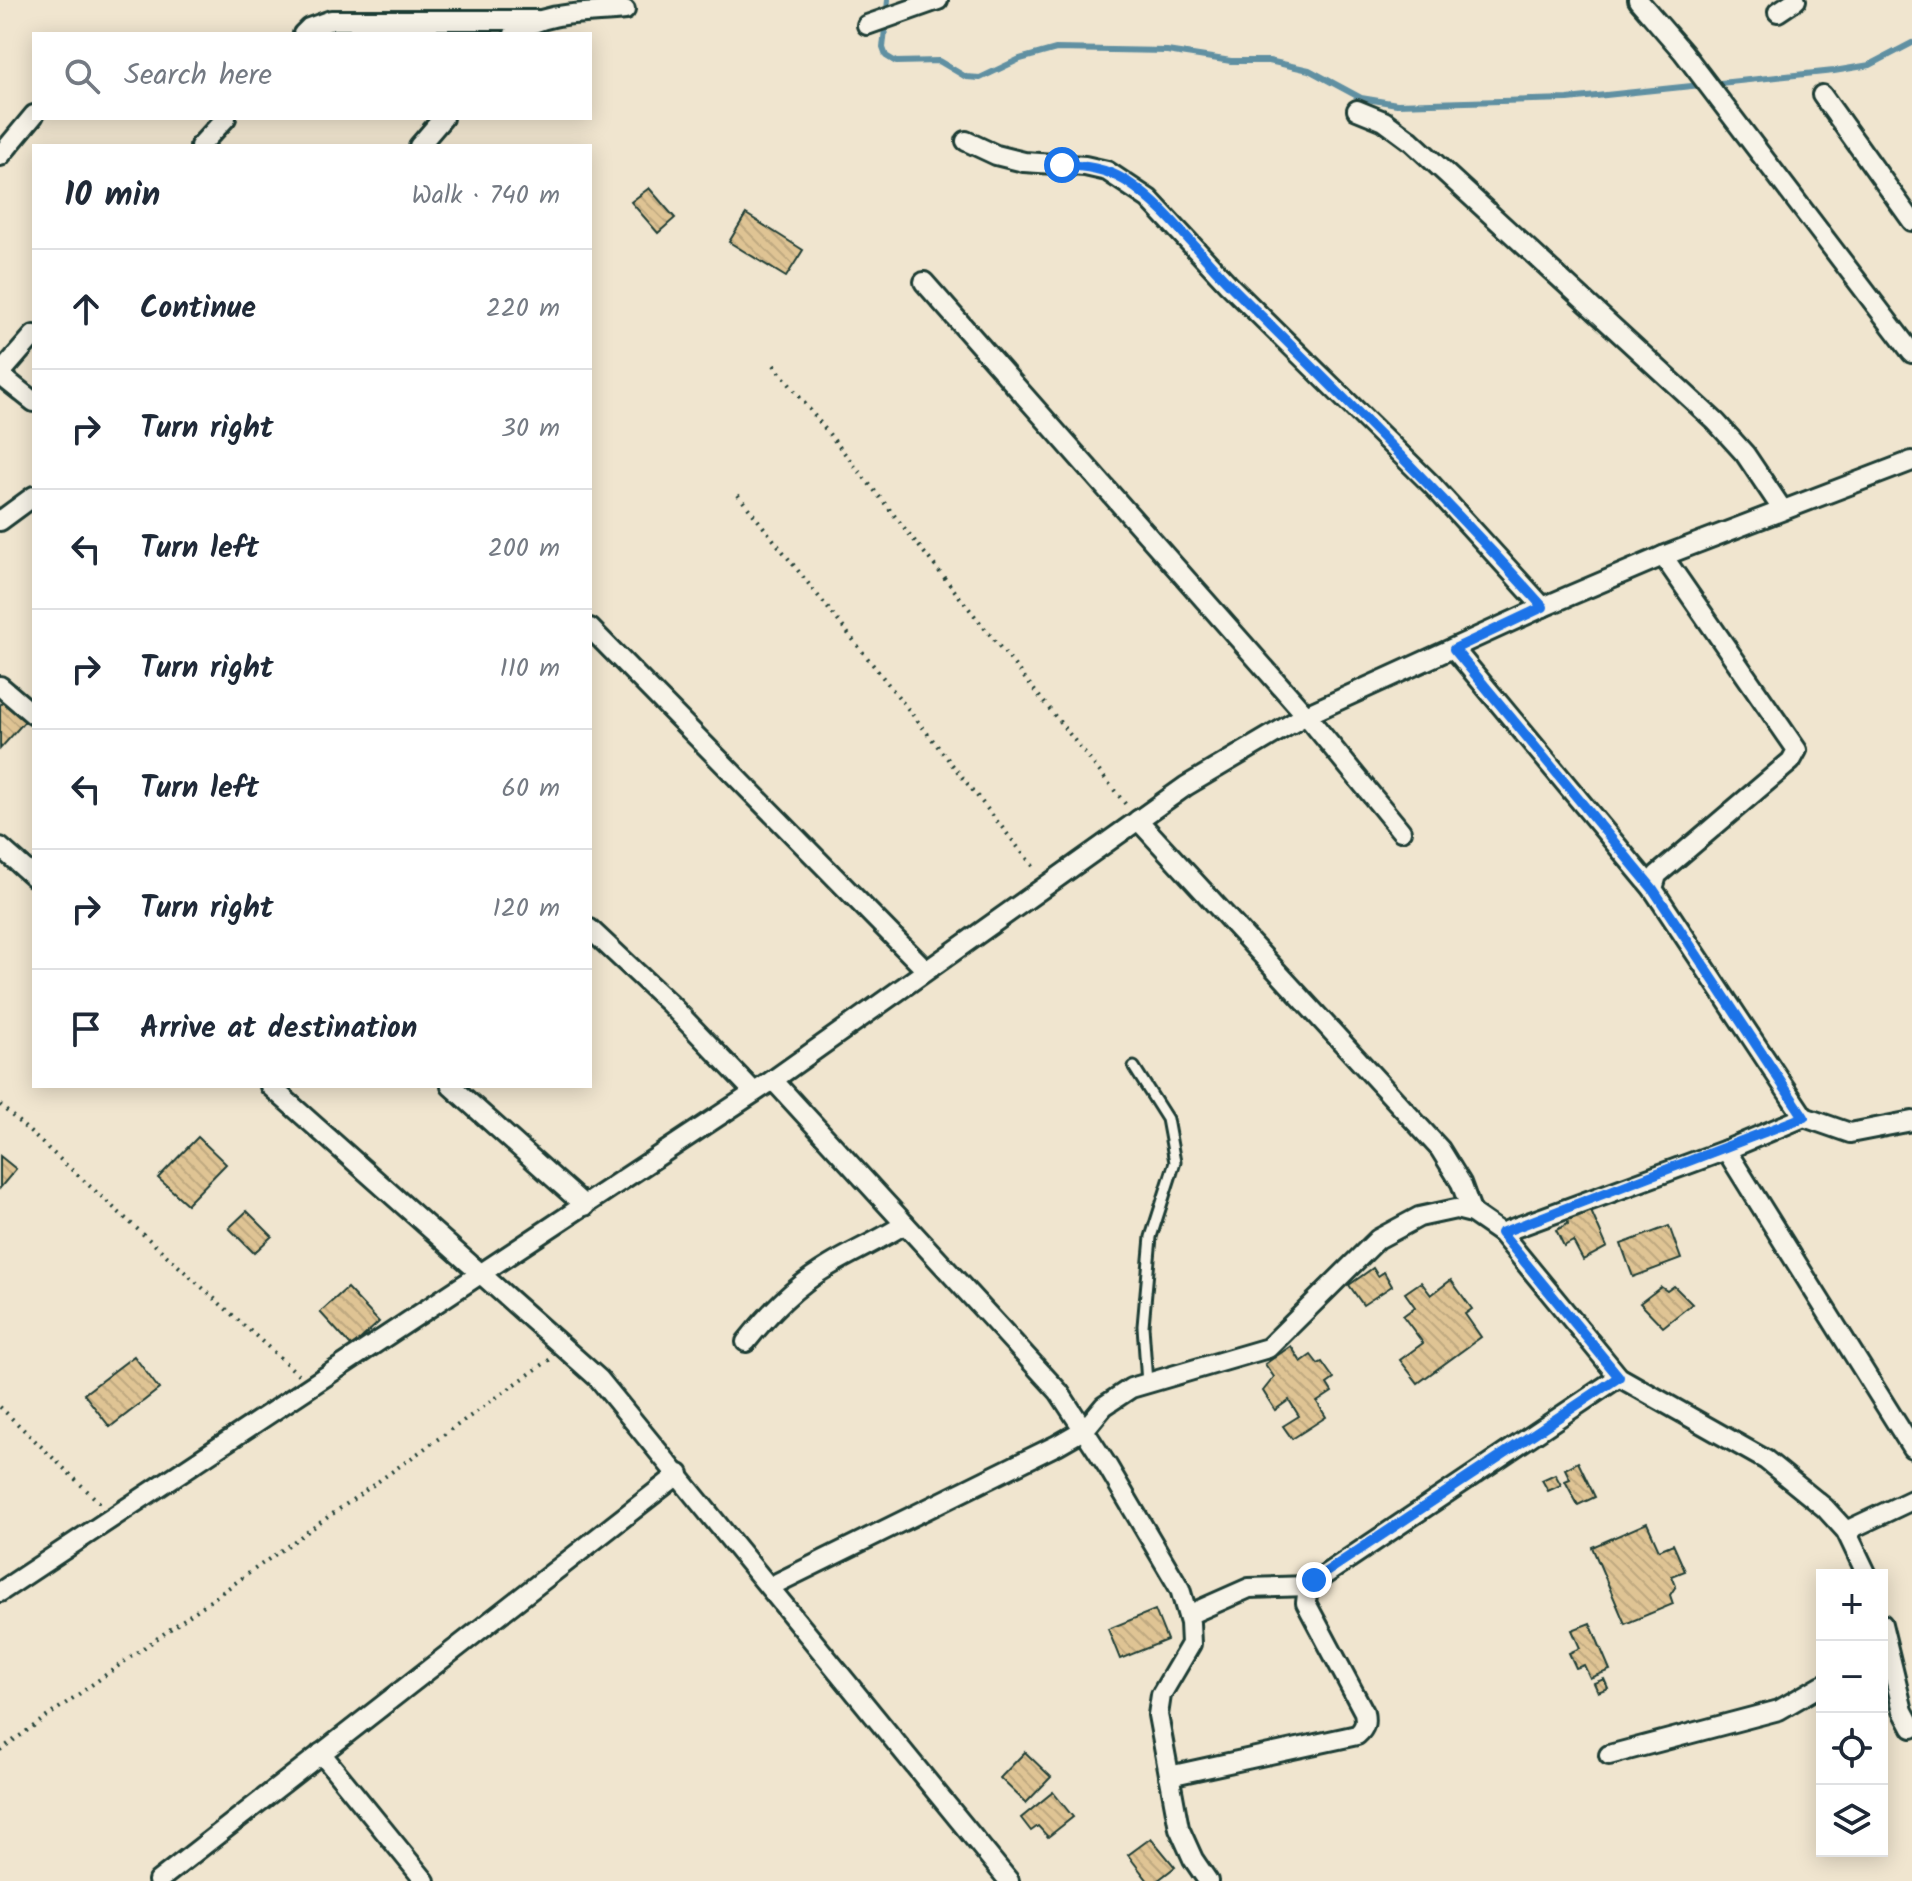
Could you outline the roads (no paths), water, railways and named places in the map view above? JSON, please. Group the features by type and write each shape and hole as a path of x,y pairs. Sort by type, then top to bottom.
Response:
{"street":[{"path":"867,25 938,0"},
{"path":"1638,0 1683,52 1912,353"},
{"path":"1778,12 1796,0"},
{"path":"305,32 331,20 537,20 625,10"},
{"path":"517,32 537,20"},
{"path":"1822,95 1912,221"},
{"path":"1357,110 1384,121 1411,141 1716,422 1745,454 1782,509"},
{"path":"0,156 32,117"},
{"path":"202,144 224,120"},
{"path":"421,144 441,120"},
{"path":"966,141 996,155 1024,162 1085,166 1107,171 1149,199 1172,220 1228,284 1432,485 1543,607"},
{"path":"924,282 1306,715 1401,831"},
{"path":"32,337 0,374 32,400"},
{"path":"0,1592 773,1080 1138,820 1246,748 1306,715 1543,607 1663,556 1912,461"},
{"path":"0,521 32,497"},
{"path":"1653,889 1657,875 1791,761 1797,750 1663,556"},
{"path":"592,630 926,970"},
{"path":"1454,649 1653,889 1804,1117 1850,1133 1912,1121"},
{"path":"0,686 32,713"},
{"path":"1138,820 1440,1149 1461,1183 1472,1213"},
{"path":"0,847 32,875"},
{"path":"592,931 670,1004 753,1091"},
{"path":"773,1080 1026,1352 1085,1429 1180,1589 1188,1615 1191,1644 1157,1704 1184,1844 1208,1881"},
{"path":"272,1088 599,1379 1009,1881"},
{"path":"453,1088 585,1206"},
{"path":"1501,1233 1726,1150 1804,1117"},
{"path":"1726,1150 1912,1448"},
{"path":"771,1586 1085,1429 1104,1406 1147,1383 1268,1348 1378,1239 1419,1217 1456,1209 1472,1213 1501,1233 1619,1377 1766,1460 1825,1508 1846,1531 1864,1569"},
{"path":"746,1342 789,1294 829,1266 872,1246 905,1224"},
{"path":"1188,1615 1249,1588 1308,1586 1619,1377"},
{"path":"158,1881 679,1474"},
{"path":"1846,1531 1912,1500"},
{"path":"1169,1776 1357,1735 1362,1731 1366,1721 1364,1712 1306,1603 1308,1586"},
{"path":"1885,1641 1903,1711 1912,1728"},
{"path":"1609,1755 1779,1710 1816,1688"},
{"path":"321,1753 425,1881"}],"lane":[{"path":"1134,1067 1167,1119 1175,1162 1151,1237 1143,1326 1147,1383"}],"waterway":[{"path":"888,0 883,48 886,56 896,62 939,61 966,77 980,78 1020,59 1056,49 1167,51 1231,61 1269,61 1309,70 1361,98 1397,104 1568,99 1834,71 1870,65 1912,43"}]}
